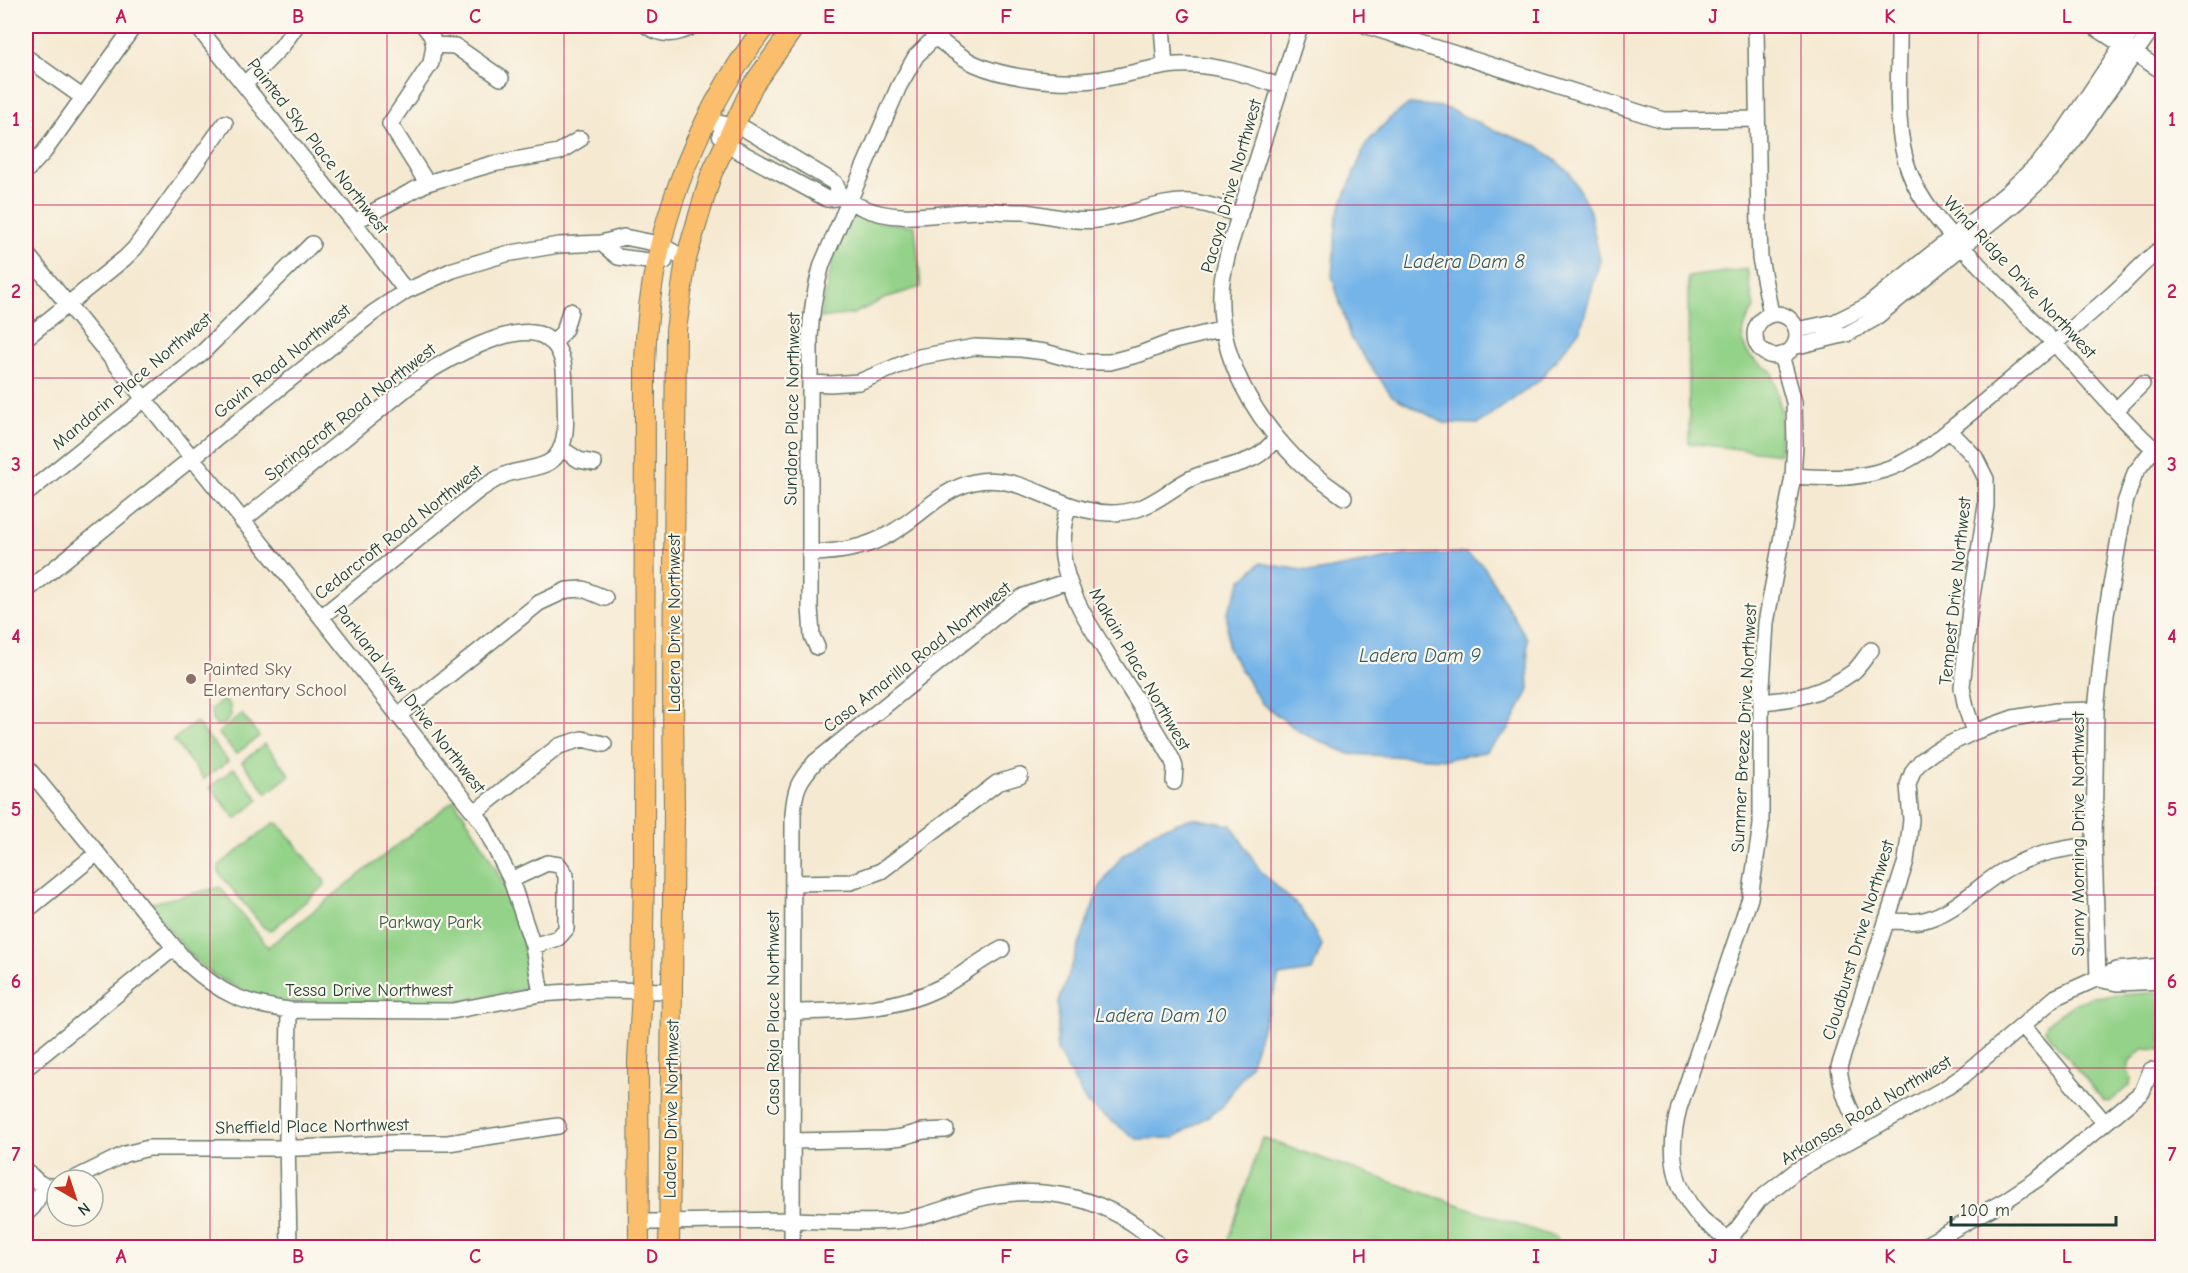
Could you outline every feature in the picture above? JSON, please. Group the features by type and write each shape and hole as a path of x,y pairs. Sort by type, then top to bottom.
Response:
{"main road":[{"name":"Ladera Drive Northwest","path":"639,1248 638,1061 642,991 645,340 657,253 688,160 724,85 765,26"},
{"name":"Ladera Drive Northwest","path":"669,1248 676,330 686,259 711,175 753,85 795,26"}],"street":[{"path":"26,171 44,152 134,26"},
{"name":"Painted Sky Place Northwest","path":"197,26 354,222 406,291"},
{"path":"245,84 282,46 296,26"},
{"path":"424,26 431,35 434,45 431,63 390,124 427,183"},
{"path":"647,26 668,35 693,26"},
{"path":"1162,26 1165,66"},
{"name":"Pacaya Drive Northwest","path":"1300,26 1222,278 1221,307 1230,355 1242,384 1264,422 1306,468 1344,497"},
{"path":"1366,26 1663,120 1756,119"},
{"path":"1756,26 1760,258 1770,314"},
{"name":"Wind Ridge Drive Northwest","path":"1899,26 1900,124 1904,154 1920,194 1958,242 2158,452"},
{"path":"2093,26 2163,71"},
{"path":"1787,351 1797,340 1797,330 1791,319 1785,315 1770,314 1763,318 1757,325 1755,339 1764,352 1770,355 1787,351 1847,334 1874,319 2040,162 2135,26"},
{"path":"1797,330 1835,322 1867,306 1958,242 2050,171 2154,26"},
{"path":"940,31 962,57 975,64 1010,74 1052,80 1092,80 1165,66 1196,65 1231,71 1280,86"},
{"name":"Sundoro Place Northwest","path":"817,647 812,636 810,607 811,317 816,284 846,199 899,86 916,56 940,31"},
{"path":"434,45 455,46 501,78"},
{"path":"26,57 82,97"},
{"path":"706,120 730,134 733,148 826,199 846,199 873,212 907,218 950,212 1024,212 1075,220 1098,220 1184,202 1207,204 1240,215"},
{"path":"26,338 135,248 225,123"},
{"path":"730,134 745,129 835,183 846,199"},
{"path":"354,222 427,183 492,164 559,152 580,139"},
{"name":"Gavin Road Northwest","path":"26,591 373,313 406,291 453,270 506,254 559,246 601,243 624,237 657,253 686,259"},
{"name":"Mandarin Place Northwest","path":"26,494 203,352 312,243"},
{"path":"1793,476 1836,479 1885,470 1913,456 1949,430 2055,344 2112,295 2150,256 2163,248"},
{"name":"Parkland View Drive Northwest","path":"26,253 321,617 474,812 491,837 511,880 533,946 542,994"},
{"path":"570,311 565,329 554,344 564,361 565,435 562,449 579,460 594,463"},
{"path":"811,383 859,382 919,357 975,347 1045,352 1081,362 1110,362 1174,341 1224,329"},
{"name":"Springcroft Road Northwest","path":"242,521 423,375 449,358 471,348 526,332 537,333 554,344"},
{"name":"Summer Breeze Drive Northwest","path":"1731,1245 1702,1219 1684,1194 1672,1153 1673,1130 1750,898 1761,825 1761,702 1766,623 1793,476 1795,444 1794,402 1787,351"},
{"path":"2116,410 2142,384"},
{"name":"Tempest Drive Northwest","path":"1949,430 1975,457 1986,479 1986,506 1970,609 1962,687 1974,732"},
{"path":"811,553 841,552 881,539 894,532 947,492 981,481 1009,482 1089,511 1125,512 1137,509 1194,477 1260,454 1277,438"},
{"name":"Cedarcroft Road Northwest","path":"321,617 479,490 495,479 509,474 538,469 551,462 562,449"},
{"name":"Sunny Morning Drive Northwest","path":"2098,979 2094,845 2096,710 2106,615 2125,503 2135,473 2158,452"},
{"name":"Makain Place Northwest","path":"1069,505 1064,519 1063,544 1063,560 1068,581 1089,624 1172,759 1175,771 1174,783"},
{"name":"Casa Amarilla Road Northwest","path":"800,780 815,762 1010,605 1024,596 1068,581"},
{"path":"398,716 525,613 546,599 567,590 583,589 605,598"},
{"path":"1761,702 1801,698 1819,691 1854,671 1871,650"},
{"name":"Cloudburst Drive Northwest","path":"1863,1134 1846,1104 1839,1067 1906,861 1911,820 1908,785 1913,771 1921,761 1935,751 1974,732 2013,718 2056,711 2096,710"},
{"path":"474,812 560,746 582,739 604,744"},
{"name":"Tessa Drive Northwest","path":"26,766 174,948 205,979 233,997 263,1006 289,1010 452,1011 542,994 595,990 672,991"},
{"path":"793,883 851,882 881,871 997,783 1020,776"},
{"name":"Casa Roja Place Northwest","path":"792,1248 793,814 800,780"},
{"path":"1888,921 1923,921 1948,912 1982,883 2008,867 2036,855 2058,849 2094,845"},
{"path":"26,911 96,854"},
{"path":"511,880 547,863 559,865 566,874 566,929 558,938 533,946"},
{"path":"26,1068 174,948"},
{"path":"793,1012 858,1011 915,998 942,986 979,960 1002,949"},
{"name":"Arkansas Road Northwest","path":"1731,1245 1759,1200 1797,1170 1947,1088 2056,997 2116,970 2163,966"},
{"path":"2098,979 2117,983 2163,981"},
{"path":"289,1010 287,1141 289,1248"},
{"path":"2024,1026 2105,1123"},
{"path":"1920,1248 2007,1200 2039,1178 2142,1092 2151,1070"},
{"name":"Sheffield Place Northwest","path":"96,1168 125,1154 149,1148 287,1141 448,1143 558,1126"},
{"path":"792,1141 886,1139 923,1131 946,1130"},
{"path":"26,1171 38,1182 45,1184"},
{"path":"26,1214 45,1193"},
{"path":"639,1222 896,1221 996,1194 1059,1193 1080,1198 1119,1216 1162,1248"},
{"path":"2156,1248 2163,1243"}],"green space":[{"path":"853,215 880,222 915,226 921,287 888,297 853,314 820,318 833,259"},
{"path":"1747,269 1754,308 1744,328 1743,342 1749,355 1772,372 1781,409 1780,454 1689,443 1688,277"},
{"path":"222,700 230,706 231,716 223,725 216,725 212,720 211,709"},
{"path":"242,714 259,736 236,754 218,733"},
{"path":"196,722 228,761 204,779 173,740"},
{"path":"265,744 290,775 267,793 242,762"},
{"path":"234,768 259,800 236,819 210,787"},
{"name":"Parkway Park","path":"454,800 498,872 505,888 519,928 532,988 448,1003 283,1001 250,994 212,974 196,961 148,904 220,887 268,947"},
{"path":"274,823 279,824 324,880 325,885 269,930 264,928 219,873 219,866"},
{"path":"2162,992 2162,1050 2142,1049 2130,1061 2129,1085 2110,1102 2104,1101 2049,1036 2045,1030 2047,1023 2074,1004 2092,997"},
{"path":"1262,1138 1557,1238 1554,1247 1226,1247"}],"water":[{"name":"Ladera Dam 8","path":"1409,104 1444,107 1489,128 1538,146 1569,172 1589,208 1600,260 1581,328 1539,381 1478,424 1444,423 1392,396 1350,337 1332,276 1337,215 1366,144 1388,120"},
{"name":"Ladera Dam 9","path":"1466,553 1483,565 1527,639 1529,690 1509,729 1485,752 1447,759 1349,754 1300,732 1261,703 1228,648 1227,613 1242,580 1260,563 1315,572 1405,555"},
{"name":"Ladera Dam 10","path":"1192,818 1231,825 1261,872 1300,908 1322,945 1312,971 1279,976 1251,1063 1222,1107 1174,1138 1137,1139 1087,1104 1057,1050 1059,1002 1099,888 1120,858 1154,831"}],"place":[{"name":"Painted Sky Elementary School","path":"191,679"}]}
